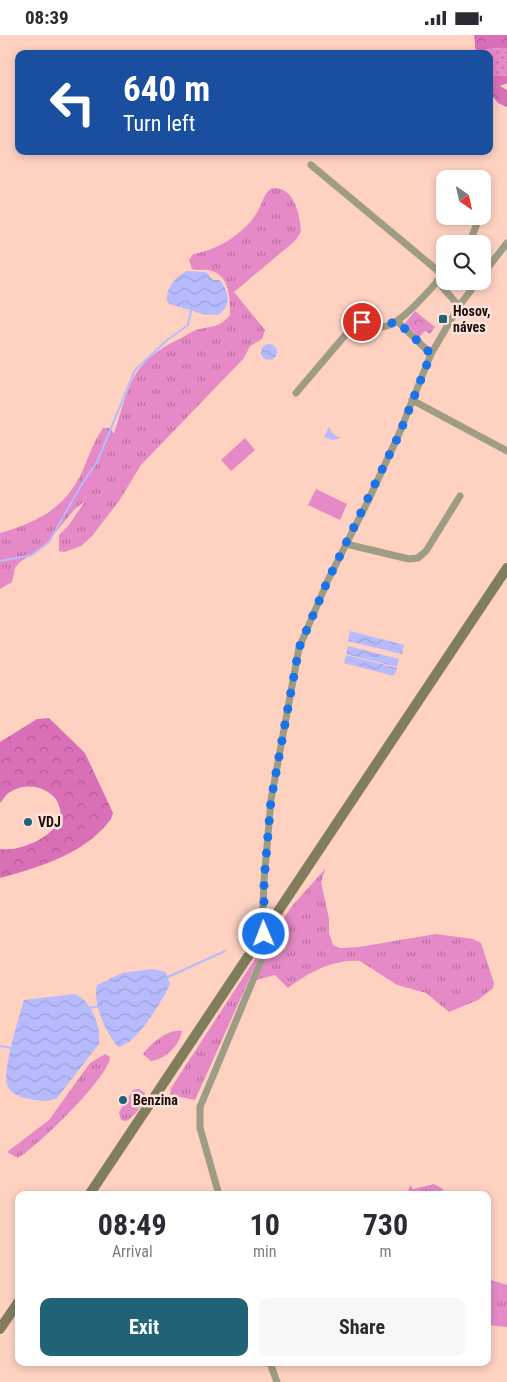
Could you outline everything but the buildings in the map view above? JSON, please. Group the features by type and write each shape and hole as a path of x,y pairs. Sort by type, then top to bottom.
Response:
{"main road":[{"path":"92,1191 507,568"},
{"path":"0,1329 15,1307"}],"street":[{"path":"311,165 436,267"},
{"path":"491,263 507,243"},
{"path":"296,393 354,326 362,322 387,326 397,321 436,283"},
{"path":"446,290 460,306"},
{"path":"218,1191 200,1128 200,1107 261,961 264,934 264,881 271,800 299,648 328,580 399,435 431,354 472,290"},
{"path":"397,321 431,354"},
{"path":"412,400 507,451"},
{"path":"346,544 409,559 418,558 426,551 460,496"},
{"path":"271,1366 277,1382"}],"green space":[{"path":"474,35 507,35 507,48 476,50"},
{"path":"507,48 507,76 493,75 493,50 486,49"},
{"path":"493,75 507,76 507,83 500,86 507,90 507,107 498,103 493,97"},
{"path":"272,188 286,192 295,203 301,232 295,241 234,292 265,330 262,339 250,346 244,358 141,465 119,501 92,536 81,546 64,552 59,551 59,535 69,525 85,501 74,510 44,546 20,562 15,568 12,582 0,589 0,533 27,524 49,512 68,494 83,470 94,443 103,428 110,428 114,434 133,379 148,359 175,341 196,330 219,324 230,315 229,294 225,281 215,272 192,269 189,260 193,254 212,249 238,233 252,219 265,196"},
{"path":"415,311 435,327 430,334 425,331 419,337 405,323"},
{"path":"245,438 255,450 231,471 221,460"},
{"path":"316,489 347,504 340,520 308,505"},
{"path":"49,718 85,753 113,813 111,819 100,831 75,850 46,864 0,878 0,849 14,849 37,841 52,830 59,819 60,808 47,791 35,787 23,787 10,792 0,803 0,742 37,719"},
{"path":"325,869 321,882 329,919 329,933 333,945 340,948 359,947 436,934 473,939 481,943 494,983 493,988 478,1000 449,1012 426,993 397,985 360,961 331,964 304,977 288,988 275,975 256,980 263,962 267,942 292,906"},
{"path":"257,956 257,962 195,1100 170,1095 171,1088"},
{"path":"182,1031 175,1047 162,1058 151,1061 143,1054 165,1035 171,1032"},
{"path":"105,1054 110,1057 107,1066 98,1079 55,1126 18,1158 7,1152 49,1120 90,1063"},
{"path":"139,1089 145,1093 142,1105 129,1119 126,1121 121,1120 119,1112 133,1090"},
{"path":"434,1184 443,1189 443,1191 408,1191 410,1185 413,1189"},
{"path":"491,1280 507,1285 507,1327 491,1325"}],"water":[{"path":"187,271 206,272 213,280 220,280 228,299 225,307 218,315 202,314 170,304 167,301 168,291 172,283"},
{"path":"269,344 275,346 277,352 275,358 269,360 263,358 261,352 263,346"},
{"path":"329,427 332,433 340,438 333,440 324,437"},
{"path":"350,631 404,645 402,654 348,641"},
{"path":"348,646 399,659 397,667 346,654"},
{"path":"346,655 397,668 394,676 344,663"},
{"path":"152,969 166,972 170,984 141,1030 133,1039 118,1047 109,1034 98,1009 96,1000 97,985 122,973"},
{"path":"74,994 85,1002 94,1015 99,1030 99,1044 57,1098 40,1101 17,1095 7,1085 6,1078 12,1044 24,1000"}],"waterway":[{"path":"0,561 32,555 49,542 83,482 97,462 135,370 166,341 188,325 191,311"},
{"path":"168,977 225,951"},
{"path":"89,1008 99,1006"},
{"path":"0,1046 11,1048"}],"place":[{"name":"Hosov, náves","path":"443,319"},
{"name":"VDJ","path":"28,822"},
{"name":"Benzina","path":"123,1100"}],"route":[{"path":"264,934 264,881 271,800 299,648 328,580 399,435 431,354 397,321 382,327 362,322"}]}
